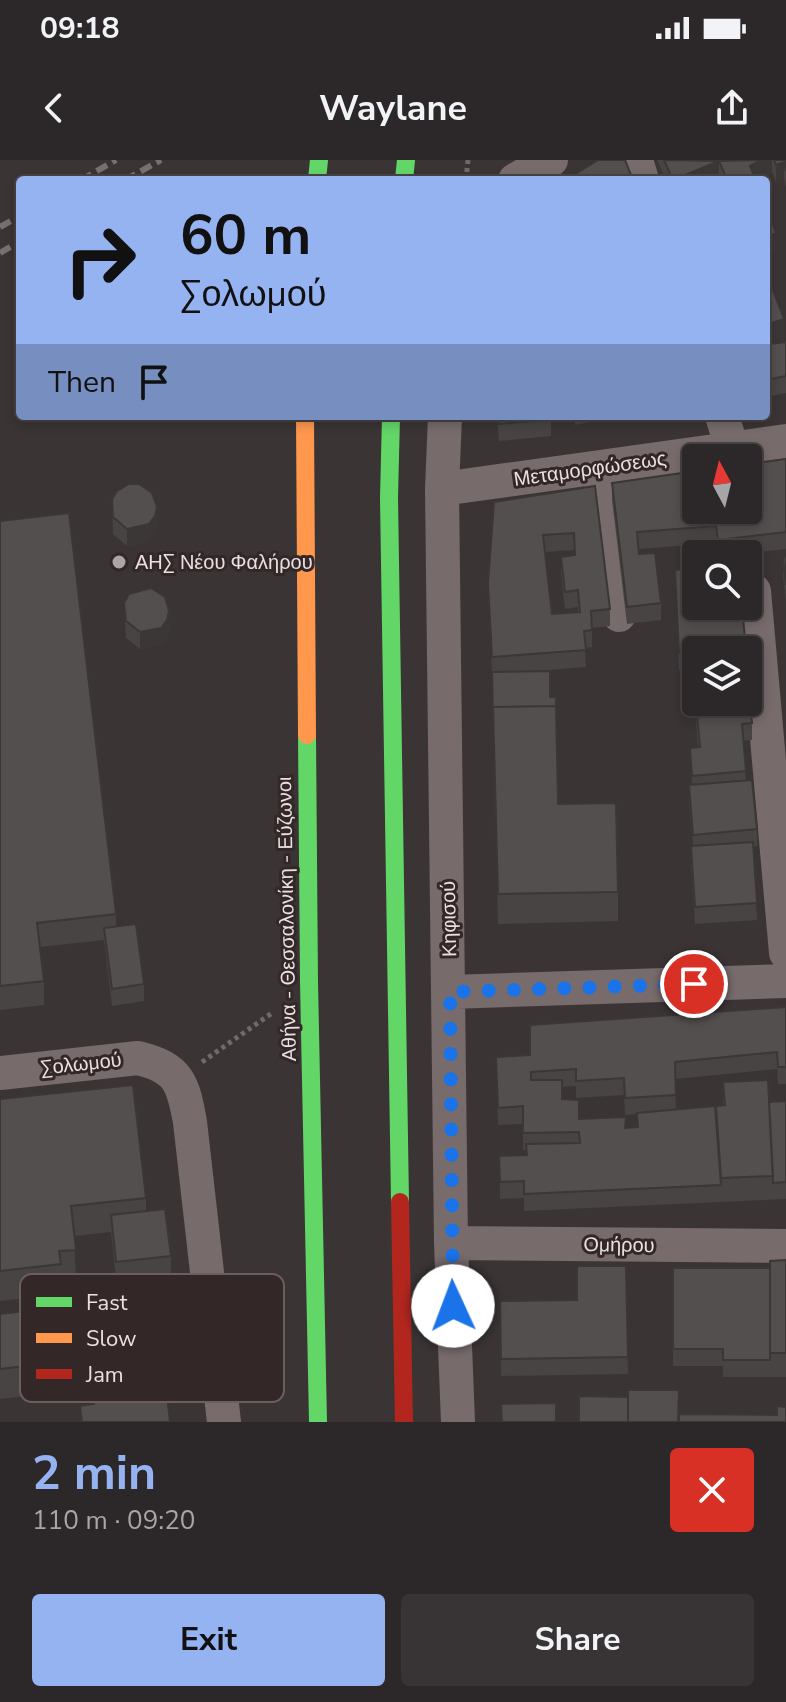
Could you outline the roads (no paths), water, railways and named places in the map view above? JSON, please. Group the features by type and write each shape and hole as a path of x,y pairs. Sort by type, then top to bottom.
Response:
{"highway":[{"name":"Αθήνα - Θεσσαλονίκη - Εύζωνοι","path":"305,420 309,982 318,1422"},
{"path":"391,420 389,498 404,1422"}],"street":[{"path":"522,176 551,160"},
{"name":"Κηφισού","path":"445,420 442,489 451,1243 458,1422"},
{"name":"Μεταμορφώσεως","path":"442,489 599,469 727,432 786,441"},
{"path":"599,469 619,615"},
{"path":"757,620 786,953"},
{"path":"450,992 786,981"},
{"name":"Σολωμού","path":"0,1073 138,1058 170,1071 190,1122 207,1274"},
{"name":"Ομήρου","path":"451,1243 786,1246"},
{"name":"Σολωμού","path":"222,1402 224,1422"}],"railway":[{"path":"88,176 116,160"},
{"path":"132,176 161,160"},
{"path":"0,227 16,218"},
{"path":"0,253 16,243"}],"place":[{"name":"ΑΗΣ Νέου Φαλήρου","path":"119,562"}]}
